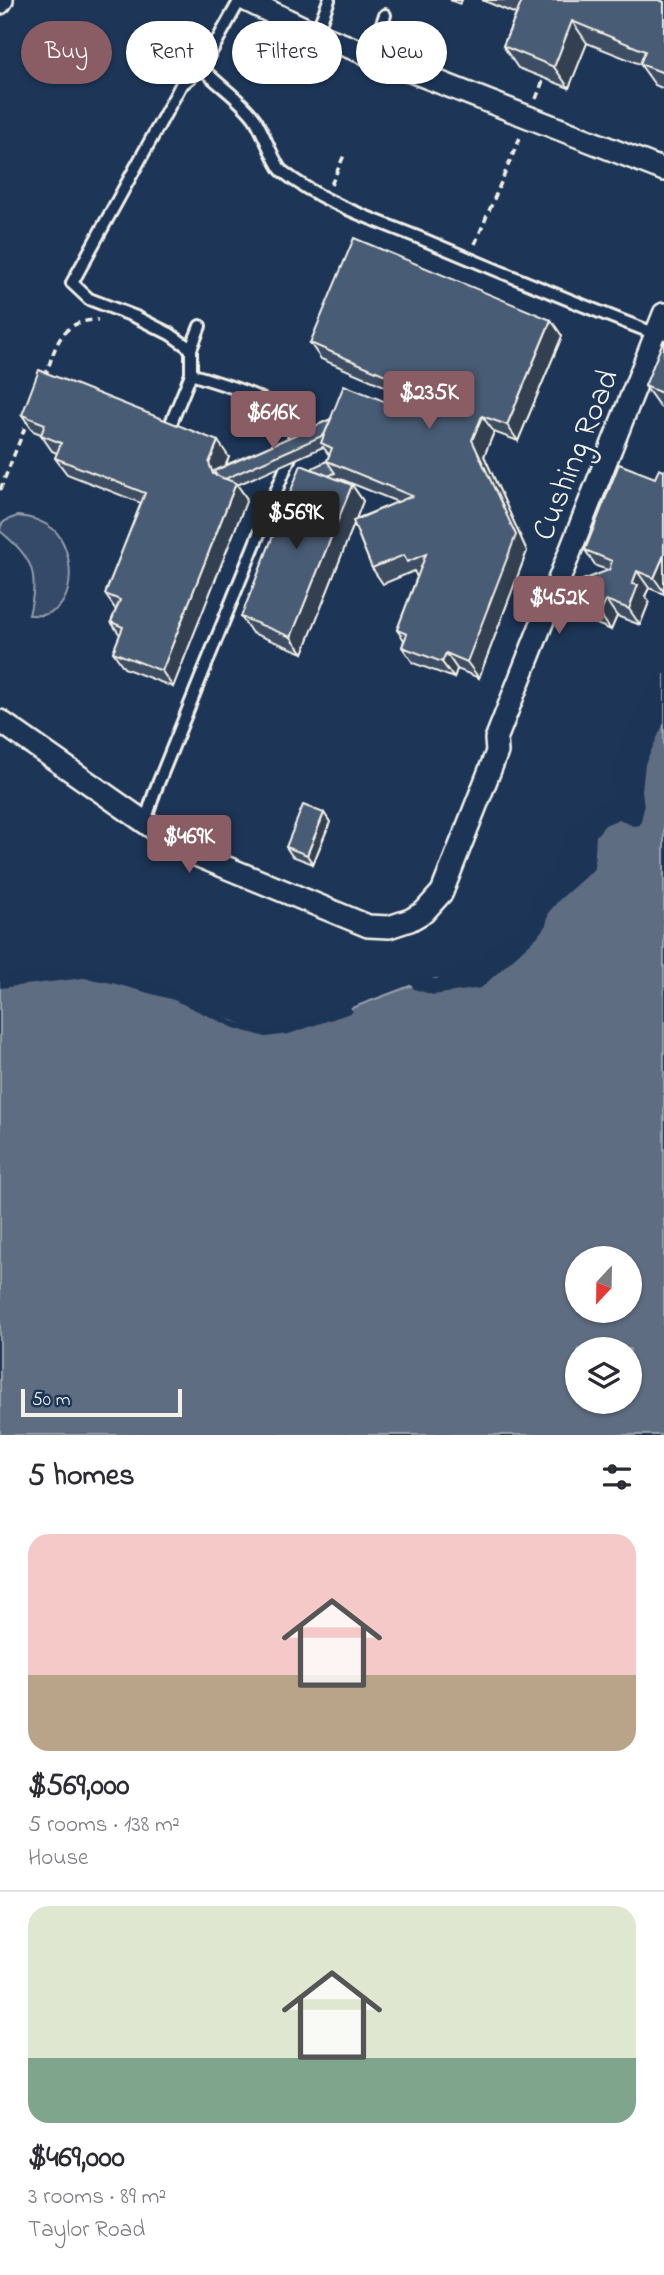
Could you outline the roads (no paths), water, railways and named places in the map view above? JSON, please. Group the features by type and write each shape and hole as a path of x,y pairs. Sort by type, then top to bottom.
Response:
{"street":[{"path":"245,1 288,21"},
{"path":"446,84 664,170"},
{"name":"Cushing Road","path":"145,822 196,855 369,926 389,927 424,912 442,892 497,752 496,738 664,314"},
{"path":"0,721 145,822"}],"lane":[{"path":"321,21 329,0"},
{"path":"218,43 245,1"},
{"path":"383,21 385,15"},
{"path":"182,84 72,283 89,299 136,317 170,334 191,349"},
{"path":"217,84 240,101 256,120 279,168 313,193 468,259 656,334"},
{"path":"169,428 191,374 191,349 200,326"},
{"path":"145,822 155,791 294,447 294,427 284,413 256,397 191,374"}]}
